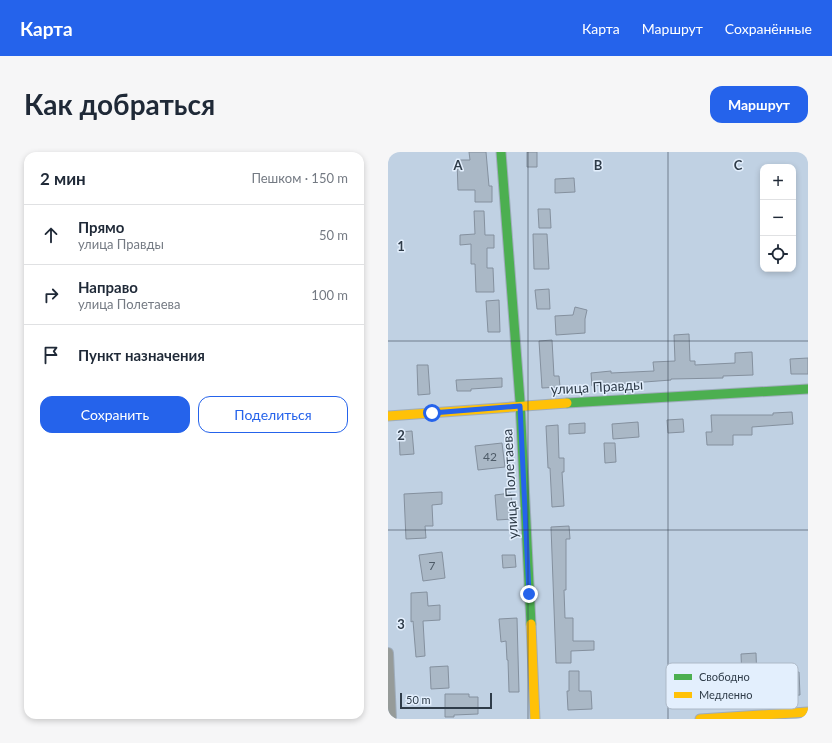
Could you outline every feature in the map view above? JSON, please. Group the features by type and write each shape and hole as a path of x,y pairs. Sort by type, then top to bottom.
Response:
{"street":[{"name":"улица Полетаева","path":"501,152 520,406 535,719"},
{"name":"улица Правды","path":"388,416 808,388"},
{"path":"388,653 392,719"},
{"path":"700,719 808,712"}],"building":[{"path":"469,152 486,152 489,186 492,186 492,202 475,202 475,190 458,190 457,160 470,160"},
{"path":"527,152 537,152 537,167 527,167"},
{"path":"574,178 575,192 555,193 555,179"},
{"path":"538,209 550,209 551,228 539,228"},
{"path":"474,211 484,211 485,235 494,235 494,248 487,248 487,268 493,268 494,292 476,292 475,264 471,264 471,244 460,245 460,235 475,234"},
{"path":"533,234 547,234 549,269 534,269"},
{"path":"549,289 550,309 537,309 535,290"},
{"path":"499,300 500,332 488,332 486,301"},
{"path":"575,307 587,310 585,319 585,333 556,335 555,316 573,315"},
{"path":"689,334 690,361 695,361 695,365 735,363 735,353 752,352 753,375 723,376 723,378 671,379 592,386 591,373 611,371 611,373 654,371 653,362 675,361 674,335"},
{"path":"552,340 554,376 559,376 560,387 542,388 539,341"},
{"path":"808,358 808,374 791,374 790,359"},
{"path":"417,365 428,365 430,394 418,395"},
{"path":"502,378 502,387 471,389 471,391 457,391 456,380"},
{"path":"792,412 793,424 752,427 752,435 733,435 733,445 707,445 706,432 712,432 711,415 773,415 773,413"},
{"path":"683,419 684,432 668,433 667,420"},
{"path":"638,422 639,437 613,439 612,424"},
{"path":"585,423 585,433 569,434 569,424"},
{"path":"558,425 559,458 564,458 564,472 562,472 564,506 552,507 546,426"},
{"path":"412,431 414,454 400,455 399,432"},
{"path":"502,443 505,467 478,470 475,446"},
{"path":"604,443 615,443 616,462 605,463"},
{"path":"442,492 442,504 432,505 433,526 425,526 426,538 406,539 404,494"},
{"path":"511,493 513,519 497,520 495,495"},
{"path":"569,526 570,539 566,539 566,590 564,590 565,618 573,618 573,641 594,641 594,650 571,651 571,663 556,663 551,527"},
{"path":"442,552 445,578 423,581 419,555"},
{"path":"502,555 515,555 516,567 503,568"},
{"path":"427,592 428,606 440,605 440,620 423,621 425,656 416,657 413,621 411,622 411,593"},
{"path":"517,618 519,692 509,692 506,641 501,642 499,619"},
{"path":"756,653 756,663 741,663 741,654"},
{"path":"448,666 449,688 431,689 430,667"},
{"path":"569,671 579,671 579,691 591,691 592,709 568,710 567,691 569,691"},
{"path":"798,672 799,672 800,695 798,695"},
{"path":"445,694 469,694 469,697 478,697 478,714 445,717"}],"traffic: fast":[{"path":"501,152 520,401 531,624"},
{"path":"567,403 808,389"}],"traffic: slow":[{"path":"388,416 567,403"},
{"path":"531,624 535,719"},
{"path":"700,719 808,712"}],"route":[{"path":"432,413 520,406 529,594"}]}
